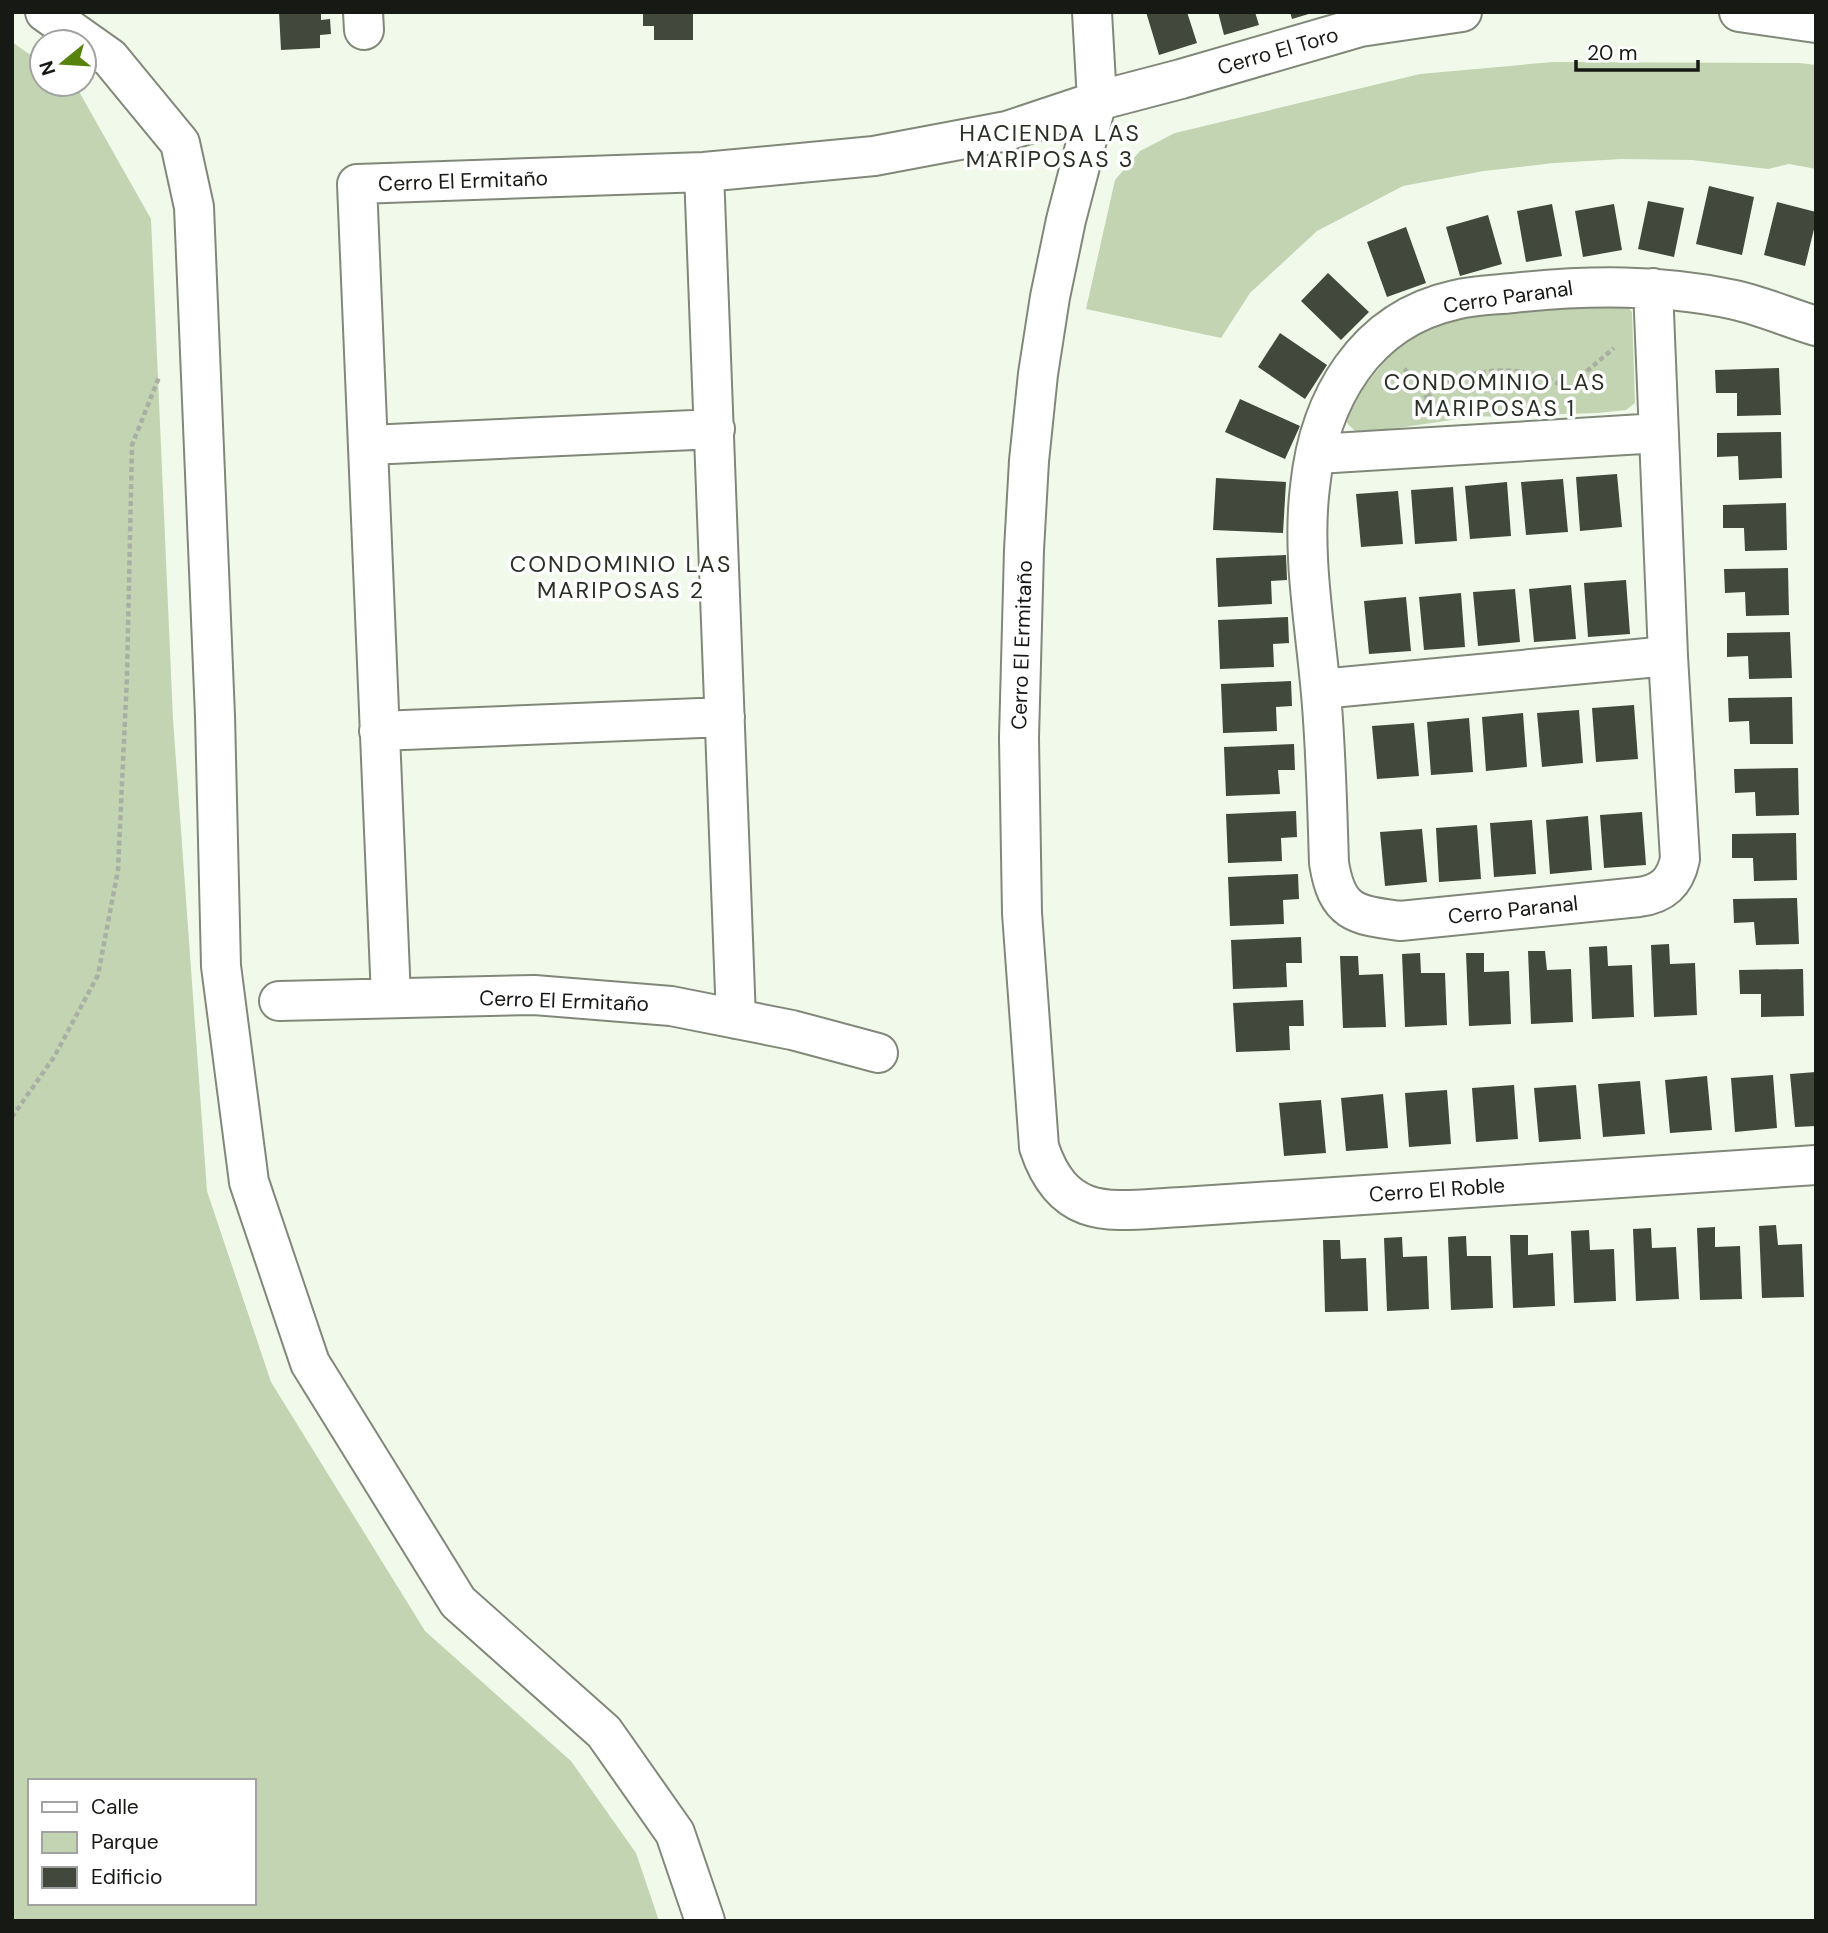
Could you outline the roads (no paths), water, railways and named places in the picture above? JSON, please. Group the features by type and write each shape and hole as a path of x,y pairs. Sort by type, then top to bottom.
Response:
{"street":[{"path":"45,12 110,58 180,143 194,207 215,716 220,966 249,1182 310,1363 458,1602 604,1732 675,1833 705,1921"},
{"name":"Cerro El Ermitaño","path":"1063,1190 1052,1177 1040,1147 1022,913 1019,738 1029,461 1040,361 1066,220 1097,101 1092,12"},
{"name":"Cerro El Toro","path":"1097,101 1360,20 1462,12"},
{"path":"1739,12 1816,23"},
{"name":"Cerro El Ermitaño","path":"391,998 357,184 704,172 874,156 1007,131 1097,101"},
{"path":"704,172 736,1019"},
{"name":"Cerro Paranal","path":"1653,288 1668,656 1680,859 1677,872 1671,882 1651,896 1400,921 1362,916 1343,901 1332,879 1321,689 1308,552 1310,487 1330,403 1343,379 1368,349 1402,321 1456,300 1597,286 1653,288 1738,301 1816,326"},
{"path":"369,445 715,429"},
{"path":"1317,454 1659,433"},
{"path":"1321,689 1668,656"},
{"path":"379,731 725,718"},
{"name":"Cerro El Ermitaño","path":"279,1001 534,995 671,1006 792,1030 878,1053"},
{"name":"Cerro El Roble","path":"1063,1190 1080,1202 1099,1210 1816,1165"}],"district":[{"name":"HACIENDA LAS MARIPOSAS 3","path":"1050,146"},
{"name":"CONDOMINIO LAS MARIPOSAS 1","path":"1495,395"},
{"name":"CONDOMINIO LAS MARIPOSAS 2","path":"621,577"}]}
